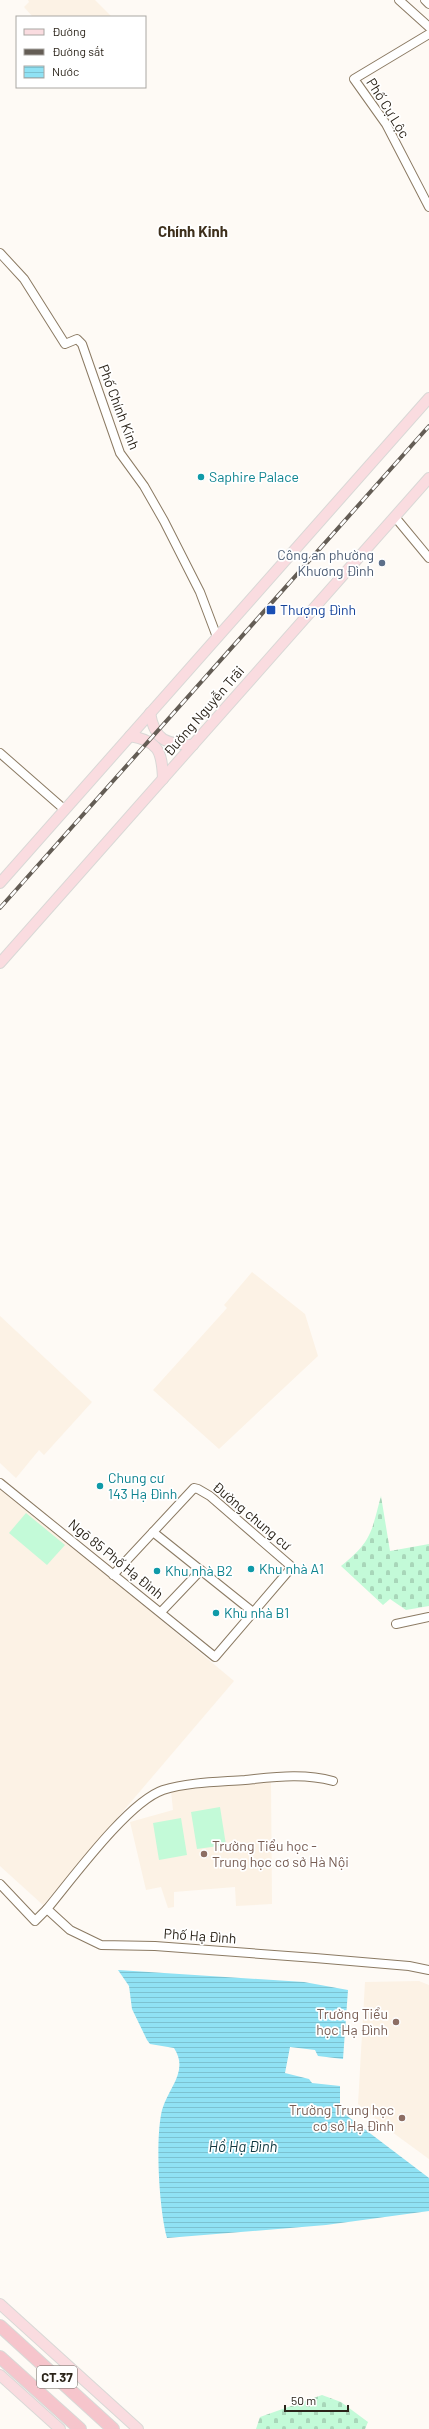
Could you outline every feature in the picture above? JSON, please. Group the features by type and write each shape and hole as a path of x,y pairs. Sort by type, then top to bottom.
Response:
{"highway":[{"name":"CT.37","path":"0,2326 113,2429"},
{"name":"CT.37","path":"0,2357 80,2429"}],"main road":[{"path":"0,883 428,400"},
{"name":"Đường Nguyễn Trãi","path":"0,963 429,478"},
{"path":"150,714 155,732 168,743 193,745"},
{"path":"130,736 148,739 155,745 162,761 163,779"},
{"path":"0,2304 138,2429"},
{"path":"0,2362 75,2429"},
{"path":"0,2375 60,2429"}],"street":[{"path":"399,0 429,28"},
{"path":"425,0 429,4"},
{"name":"Phố Cự Lộc","path":"429,34 354,79 386,124 429,207"},
{"name":"Phố Chính Kinh","path":"0,253 24,279 65,344 76,339 82,344 120,453 144,486 164,521 200,592 217,637"},
{"path":"395,517 429,558"},
{"path":"0,753 65,810"},
{"name":"Ngõ 85 Phố Hạ Đình","path":"0,1483 215,1657"},
{"name":"Đường chung cư","path":"113,1574 194,1488 198,1488 210,1496 292,1567 215,1657"},
{"path":"153,1532 253,1612"},
{"path":"161,1612 201,1570"},
{"path":"396,1624 429,1617"},
{"path":"0,1884 35,1921 47,1909 108,1836 146,1799 162,1790 183,1785 274,1777 313,1776 333,1781"},
{"name":"Phố Hạ Đình","path":"47,1909 70,1930 101,1945 155,1946 315,1958 409,1966 429,1970"}],"shaded area":[{"path":"28,0 95,0 111,16 32,16 24,7 29,2"},
{"path":"252,1272 305,1314 318,1356 219,1449 153,1390 227,1308 224,1305"},
{"path":"0,1316 92,1402 44,1455 39,1450 16,1478 0,1463"},
{"path":"0,1486 234,1681 43,1905 0,1866"},
{"name":"Trường Tiểu học - Trung học cơ sở Hà Nội","path":"271,1782 272,1904 236,1906 235,1887 174,1892 174,1907 168,1908 161,1887 146,1890 130,1822 173,1810 171,1791"},
{"path":"419,1981 429,1985 429,2159 392,2132 358,2104 365,1982"}],"green space":[{"path":"381,1496 390,1551 429,1544 429,1606 406,1610 390,1599 383,1605 341,1566 359,1550 369,1536"},
{"path":"26,1513 65,1545 47,1565 9,1533"},
{"path":"220,1807 226,1845 197,1849 191,1812"},
{"path":"181,1818 187,1855 159,1860 153,1823"},
{"path":"322,2395 341,2402 368,2422 365,2429 256,2429 260,2417"}],"water":[{"name":"Hồ Hạ Đình","path":"118,1970 304,1982 348,1990 343,2059 318,2056 315,2050 290,2047 285,2073 309,2079 312,2083 340,2086 340,2109 342,2112 429,2178 429,2211 326,2225 167,2238 160,2192 158,2156 159,2138 162,2110 179,2072 178,2056 174,2048 150,2044 147,2040 132,2009 129,1986"}],"railway":[{"path":"0,908 429,426"}],"place":[{"name":"Saphire Palace","path":"201,477"},
{"name":"Công an phường Khương Đình","path":"382,563"},
{"name":"Thượng Đình","path":"271,610"},
{"name":"Chung cư 143 Hạ Đình","path":"100,1486"},
{"name":"Khu nhà A1","path":"251,1569"},
{"name":"Khu nhà B2","path":"157,1571"},
{"name":"Khu nhà B1","path":"216,1613"},
{"name":"Trường Tiểu học - Trung học cơ sở Hà Nội","path":"204,1854"},
{"name":"Trường Tiểu học Hạ Đình","path":"396,2022"},
{"name":"Trường Trung học cơ sở Hạ Đình","path":"402,2118"}],"district":[{"name":"Chính Kinh","path":"193,232"}]}
